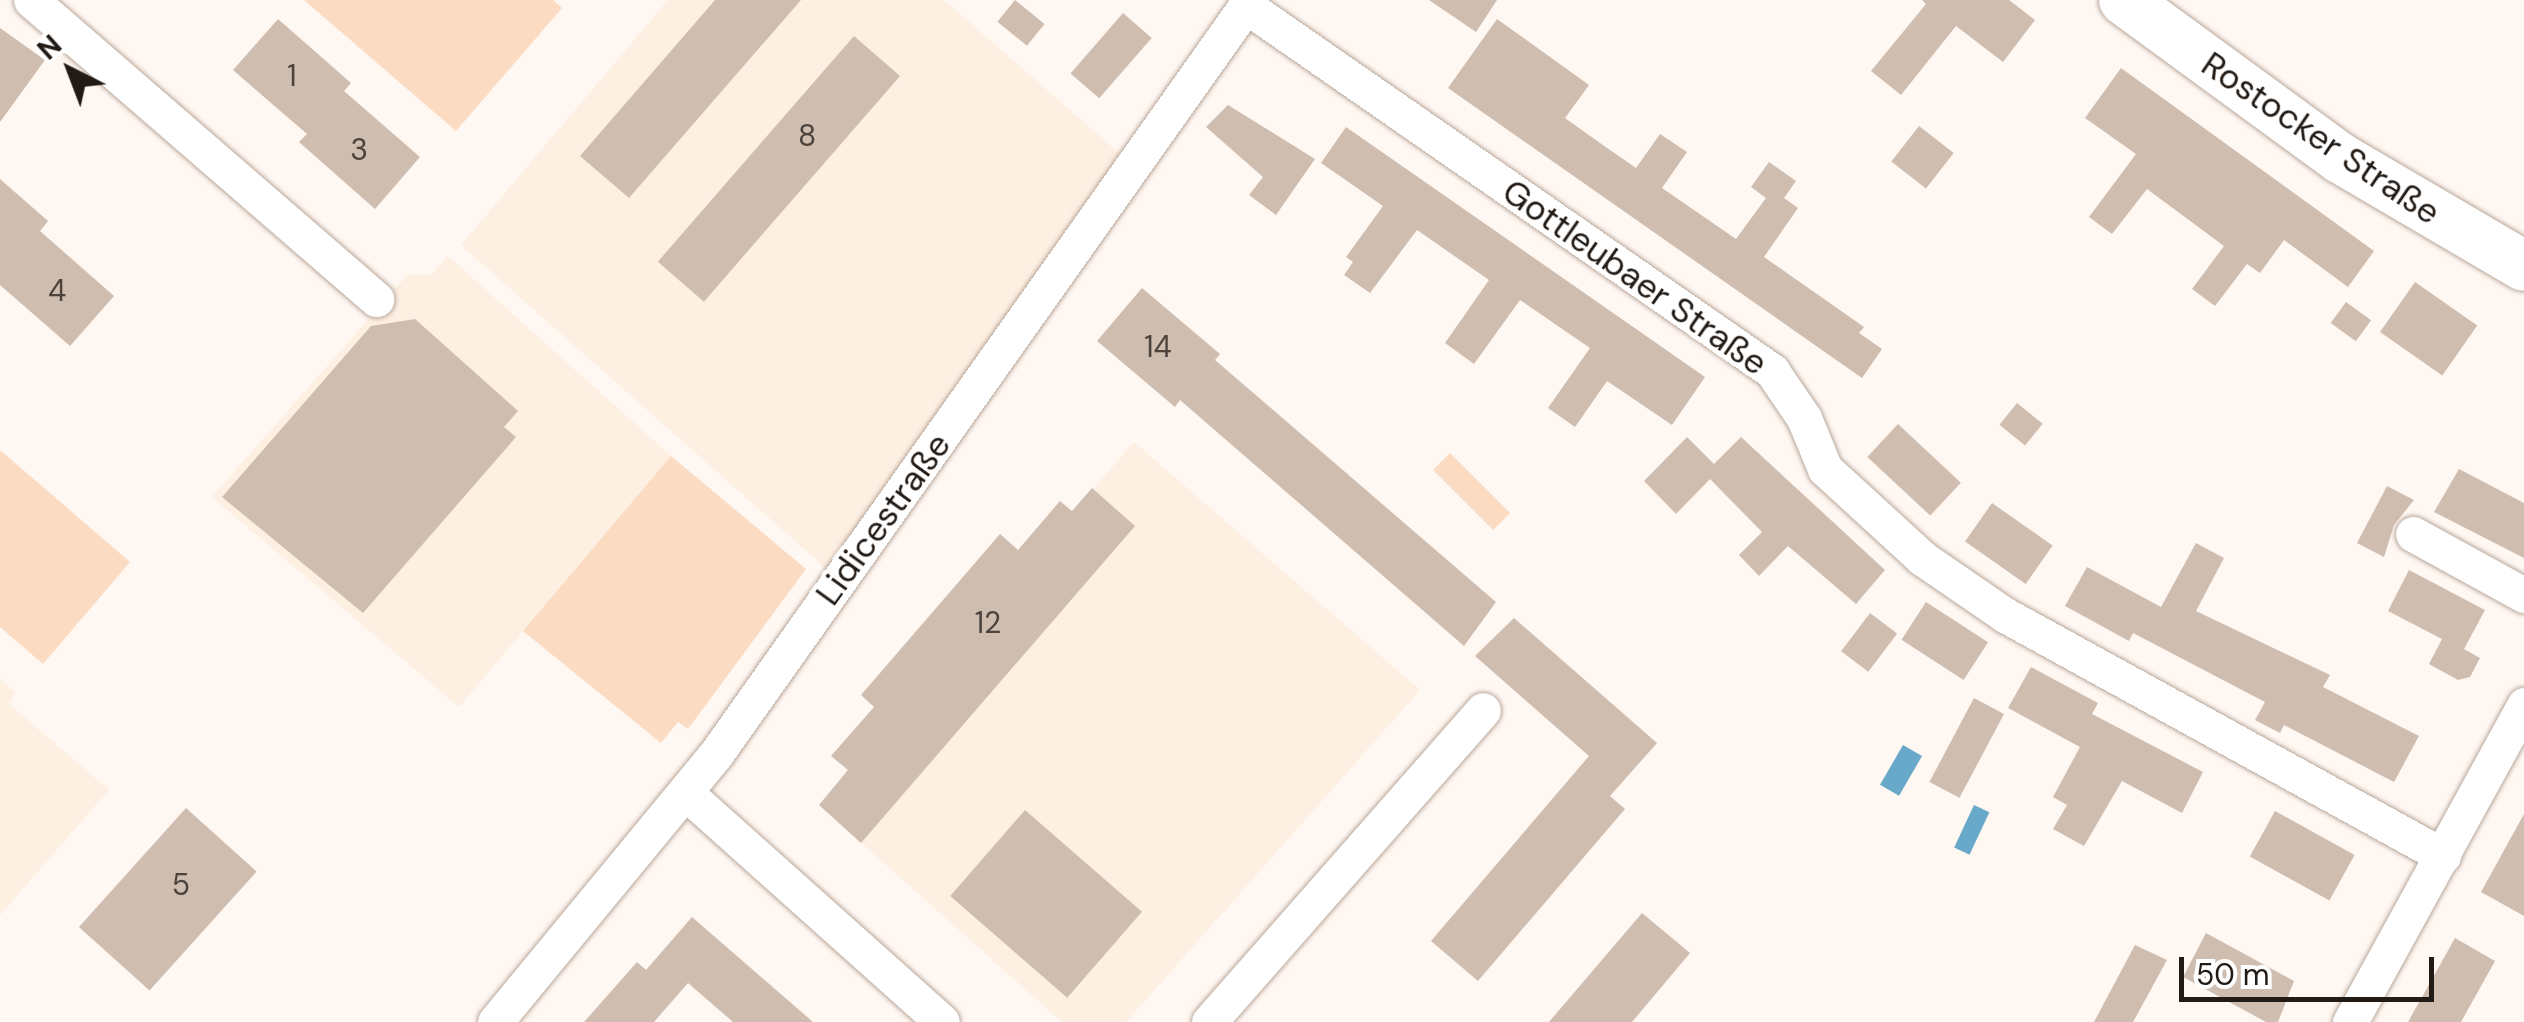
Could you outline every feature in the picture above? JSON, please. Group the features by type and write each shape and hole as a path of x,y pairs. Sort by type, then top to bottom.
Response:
{"main road":[{"name":"Rostocker Straße","path":"2124,0 2340,158 2524,266"}],"street":[{"path":"31,0 376,298"},
{"name":"Lidicestraße","path":"495,1022 686,792 1250,4"},
{"name":"Gottleubaer Straße","path":"1250,4 1772,370 1804,418 1825,469 1922,558 2006,615 2443,856"},
{"path":"2412,534 2524,595"},
{"path":"2350,1022 2524,705"},
{"path":"1209,1022 1482,710"},
{"path":"686,792 942,1022"}],"shaded area":[{"path":"304,0 553,0 562,8 456,131"},
{"path":"668,0 944,0 1135,167 839,580 461,245"},
{"path":"448,256 671,456 459,707 212,497 408,274 431,275"},
{"path":"1134,442 1420,690 1126,1022 1062,1022 819,805"},
{"path":"0,450 130,562 43,664 0,627"},
{"path":"1450,453 1510,513 1493,530 1433,470"},
{"path":"671,456 806,569 688,729 678,722 661,743 523,631"},
{"path":"0,679 16,693 8,703 109,790 0,915"}],"water":[{"path":"1903,745 1922,756 1899,796 1880,785"},
{"path":"1974,805 1989,812 1970,855 1954,848"}],"building":[{"path":"715,0 801,0 629,198 580,156"},
{"path":"1015,0 1045,24 1027,46 997,22"},
{"path":"1429,0 1497,0 1476,32"},
{"path":"1922,0 2009,0 2035,20 2003,62 1956,26 1901,95 1871,71 1926,4"},
{"path":"1123,13 1152,38 1099,98 1071,73"},
{"path":"278,19 351,83 344,91 420,157 375,209 299,142 307,134 233,70"},
{"path":"1497,19 1589,85 1565,118 1600,143 1636,168 1660,134 1687,152 1662,188 1736,239 1766,198 1751,187 1769,162 1796,181 1784,198 1798,208 1764,257 1864,327 1859,333 1882,349 1862,378 1448,88"},
{"path":"0,28 45,60 0,122"},
{"path":"854,36 900,76 704,302 658,262"},
{"path":"2121,68 2374,251 2348,287 2284,240 2260,273 2247,264 2215,306 2192,289 2224,246 2147,189 2112,234 2089,217 2136,154 2085,118"},
{"path":"1228,105 1315,159 1276,215 1249,195 1263,177 1206,127"},
{"path":"1919,126 1954,153 1926,189 1891,161"},
{"path":"1346,127 1705,377 1672,425 1607,381 1575,427 1548,408 1590,348 1520,300 1474,364 1445,343 1489,280 1417,230 1370,293 1344,275 1353,262 1346,257 1383,206 1321,163"},
{"path":"0,179 48,221 40,231 114,296 70,346 0,285"},
{"path":"2415,282 2477,326 2442,376 2380,332"},
{"path":"1142,288 1220,354 1215,360 1496,602 1464,646 1180,400 1175,407 1097,341"},
{"path":"2346,302 2371,320 2356,341 2331,323"},
{"path":"415,319 518,411 504,427 516,437 363,613 222,497 371,326"},
{"path":"2017,403 2043,424 2025,446 1999,425"},
{"path":"1898,424 1961,483 1930,516 1867,457"},
{"path":"1687,437 1714,464 1741,437 1885,570 1856,604 1788,546 1759,576 1739,555 1762,532 1710,479 1676,514 1644,481"},
{"path":"2459,469 2524,503 2524,558 2434,512"},
{"path":"2387,486 2414,500 2394,525 2384,557 2357,543"},
{"path":"1092,488 1135,526 861,843 819,805 848,770 831,756 874,707 861,695 1000,534 1018,550 1060,501 1072,511"},
{"path":"1992,503 2053,545 2026,584 1965,542"},
{"path":"2196,543 2224,558 2196,611 2330,675 2323,687 2419,736 2394,782 2284,725 2280,733 2255,720 2265,702 2133,633 2129,641 2065,606 2087,567 2161,607"},
{"path":"2409,570 2485,610 2464,649 2480,658 2470,677 2458,680 2429,664 2442,639 2388,611"},
{"path":"1926,602 1988,642 1964,680 1901,640"},
{"path":"1870,613 1897,633 1868,672 1841,651"},
{"path":"1514,618 1657,743 1610,796 1625,809 1478,981 1431,941 1589,756 1475,656"},
{"path":"2031,667 2098,703 2092,714 2203,772 2182,813 2122,781 2084,846 2053,829 2067,805 2053,797 2080,747 2008,708"},
{"path":"1974,698 2004,714 1959,798 1929,782"},
{"path":"186,808 257,872 150,990 79,927"},
{"path":"1025,810 1142,912 1067,998 950,896"},
{"path":"2275,811 2355,855 2329,901 2250,856"},
{"path":"2524,814 2524,916 2481,892"},
{"path":"1642,913 1690,953 1632,1022 1549,1022"},
{"path":"692,917 813,1022 733,1022 688,983 654,1022 584,1022 637,962 646,970"},
{"path":"2206,933 2294,981 2278,1022 2266,1022 2183,977"},
{"path":"2455,938 2495,961 2461,1022 2408,1022"},
{"path":"2135,945 2167,960 2133,1022 2094,1022"}]}
